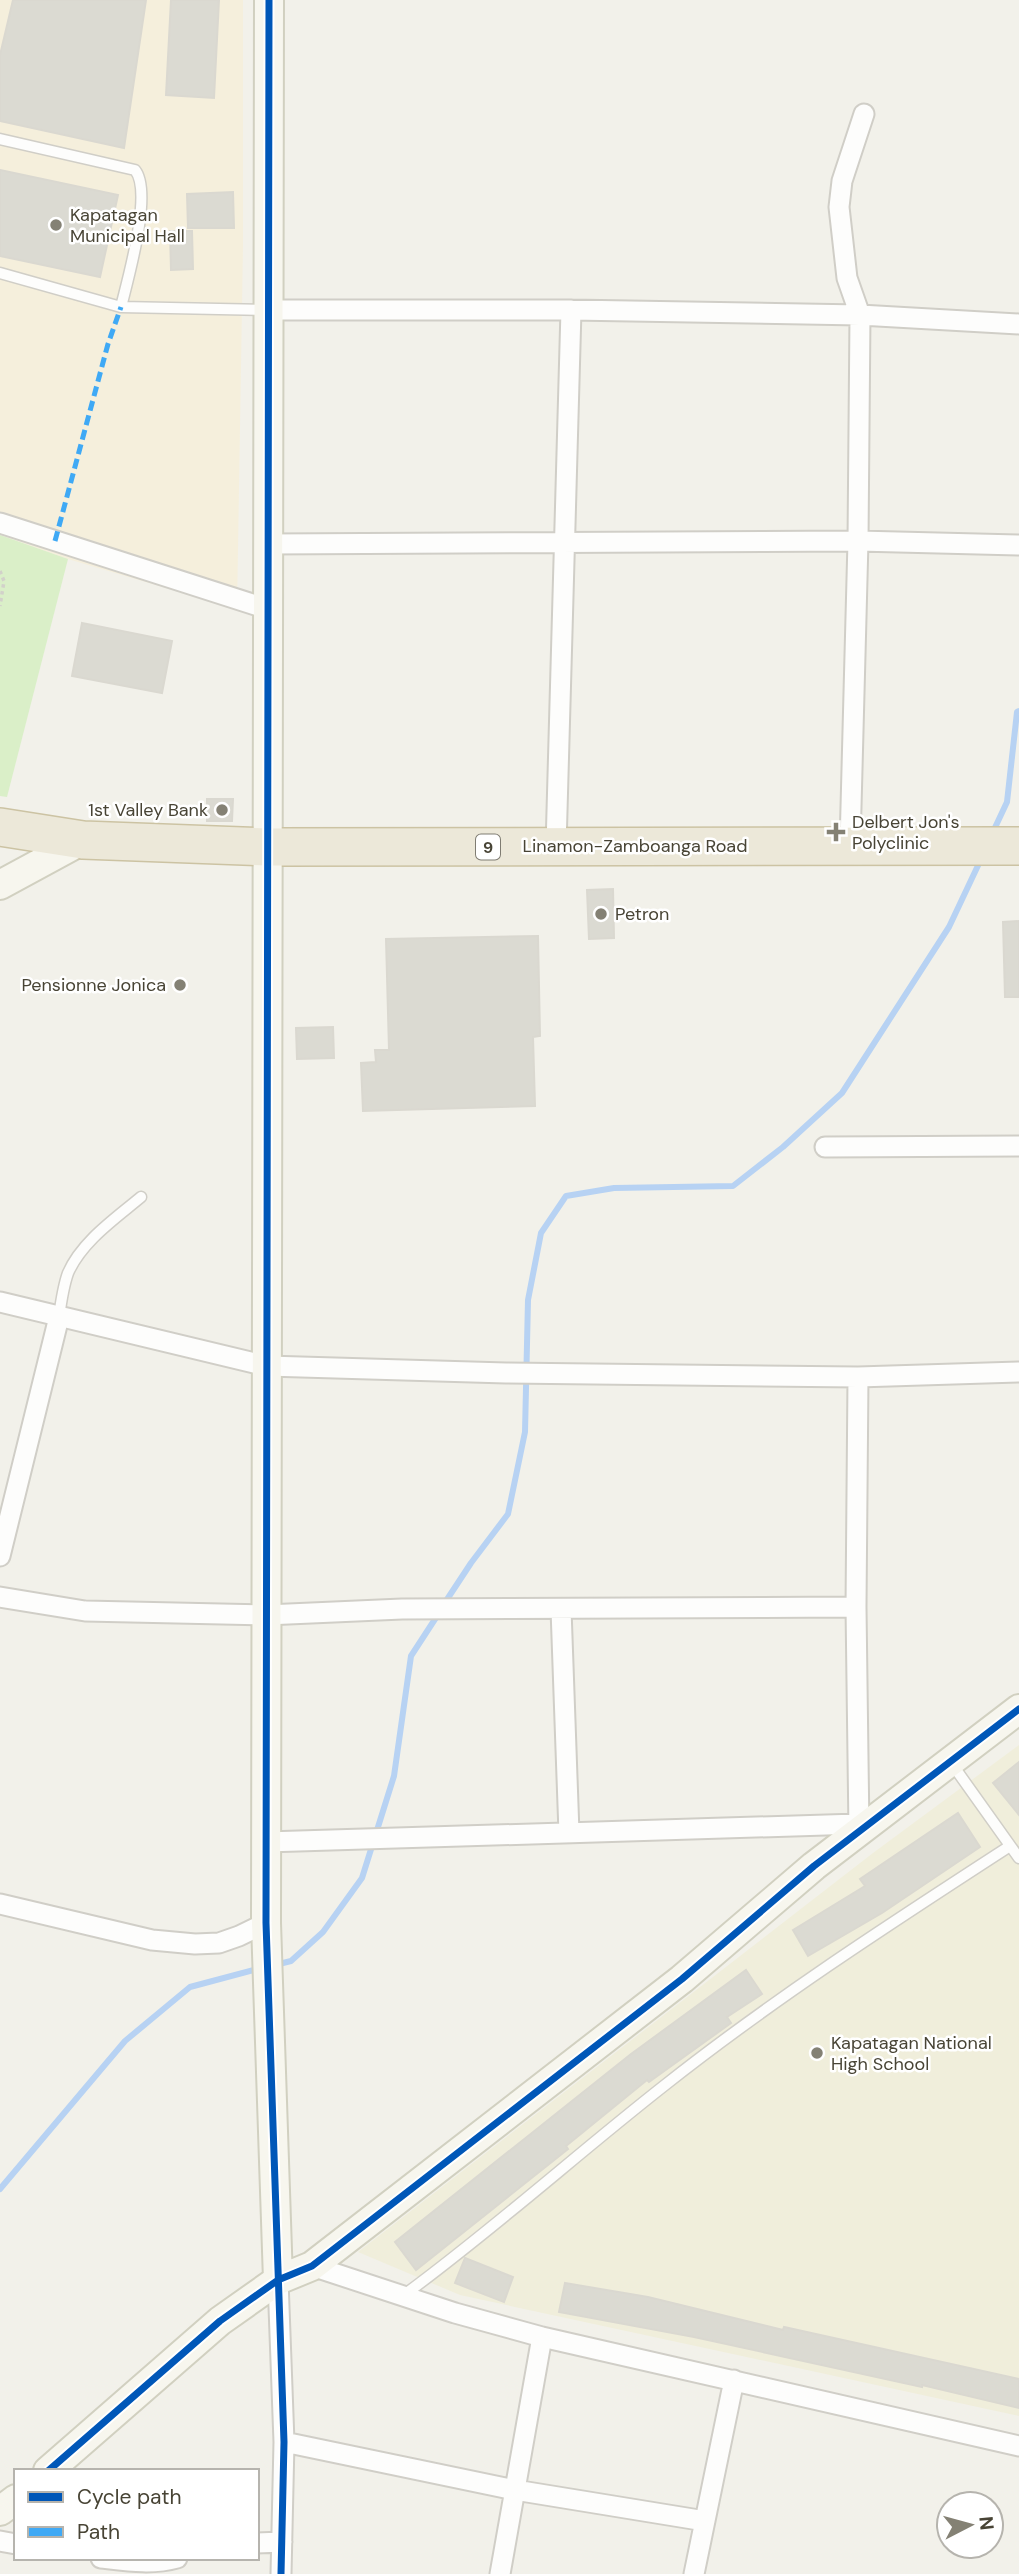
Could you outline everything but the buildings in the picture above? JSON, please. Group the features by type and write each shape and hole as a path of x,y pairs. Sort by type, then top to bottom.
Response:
{"highway":[{"name":"Linamon-Zamboanga Road","path":"0,827 83,840 267,847 1002,846"}],"street":[{"path":"268,0 266,1934 284,2442 281,2574"},
{"path":"850,845 858,541 860,315 847,278 839,207 842,181 864,114"},
{"path":"268,310 571,310 860,315 1019,324"},
{"path":"556,847 571,310"},
{"path":"0,523 268,609"},
{"path":"268,544 858,541 1019,545"},
{"path":"0,885 83,840"},
{"path":"825,1147 1019,1146"},
{"path":"0,1301 267,1366 506,1373 858,1377 1019,1372"},
{"path":"0,1556 60,1317"},
{"path":"858,1377 856,1606 859,1828"},
{"path":"0,1597 85,1611 266,1615 402,1609 856,1606"},
{"path":"561,1609 569,1833"},
{"path":"50,2469 220,2320 278,2280 312,2266 682,1979 859,1828 1019,1709"},
{"path":"266,1842 401,1836 859,1828"},
{"path":"0,1904 152,1940 219,1943 266,1934"},
{"path":"312,2266 542,2337 1019,2446"},
{"path":"500,2574 542,2337"},
{"path":"694,2574 734,2380"},
{"path":"284,2442 515,2490 705,2521"},
{"path":"0,2512 14,2501"},
{"path":"259,2543 282,2542"},
{"path":"119,2560 170,2560"}],"lane":[{"path":"0,139 135,170 140,176 142,187 138,231 121,307"},
{"path":"0,273 121,307 268,310"},
{"path":"60,1317 63,1291 69,1272 77,1259 101,1231 141,1197"},
{"path":"950,1761 1019,1858"},
{"path":"403,2296 664,2085 750,2021 864,1941 1010,1846"}],"path":[{"path":"0,571 4,582 0,606"}],"shaded area":[{"path":"0,0 243,0 243,246 237,609 68,559 0,535"},
{"name":"Kapatagan National High School","path":"1019,1745 1019,2416 460,2295 358,2252 873,1853"}],"green space":[{"path":"0,535 68,559 7,797 0,796"}],"waterway":[{"path":"992,834 1007,802 1019,711"},
{"path":"444,1604 508,1514 525,1432 528,1300 541,1233 566,1196 614,1188 733,1186 783,1147 842,1093 949,927 982,857"},
{"path":"275,1965 291,1961 323,1932 362,1878 394,1776 411,1656 439,1613"},
{"path":"0,2189 125,2041 190,1987 261,1968"}],"marked path":[{"path":"55,541 108,344 121,307"}],"cycle path":[{"path":"269,0 266,1923 284,2442 281,2574"},
{"path":"50,2469 220,2321 278,2280 312,2266 682,1979 814,1866 1019,1709"}],"place":[{"name":"Kapatagan Municipal Hall","path":"56,225"},
{"name":"1st Valley Bank","path":"222,810"},
{"name":"Delbert Jon's Polyclinic","path":"836,832"},
{"name":"Petron","path":"601,914"},
{"name":"Pensionne Jonica","path":"180,985"},
{"name":"Kapatagan National High School","path":"817,2053"}]}
